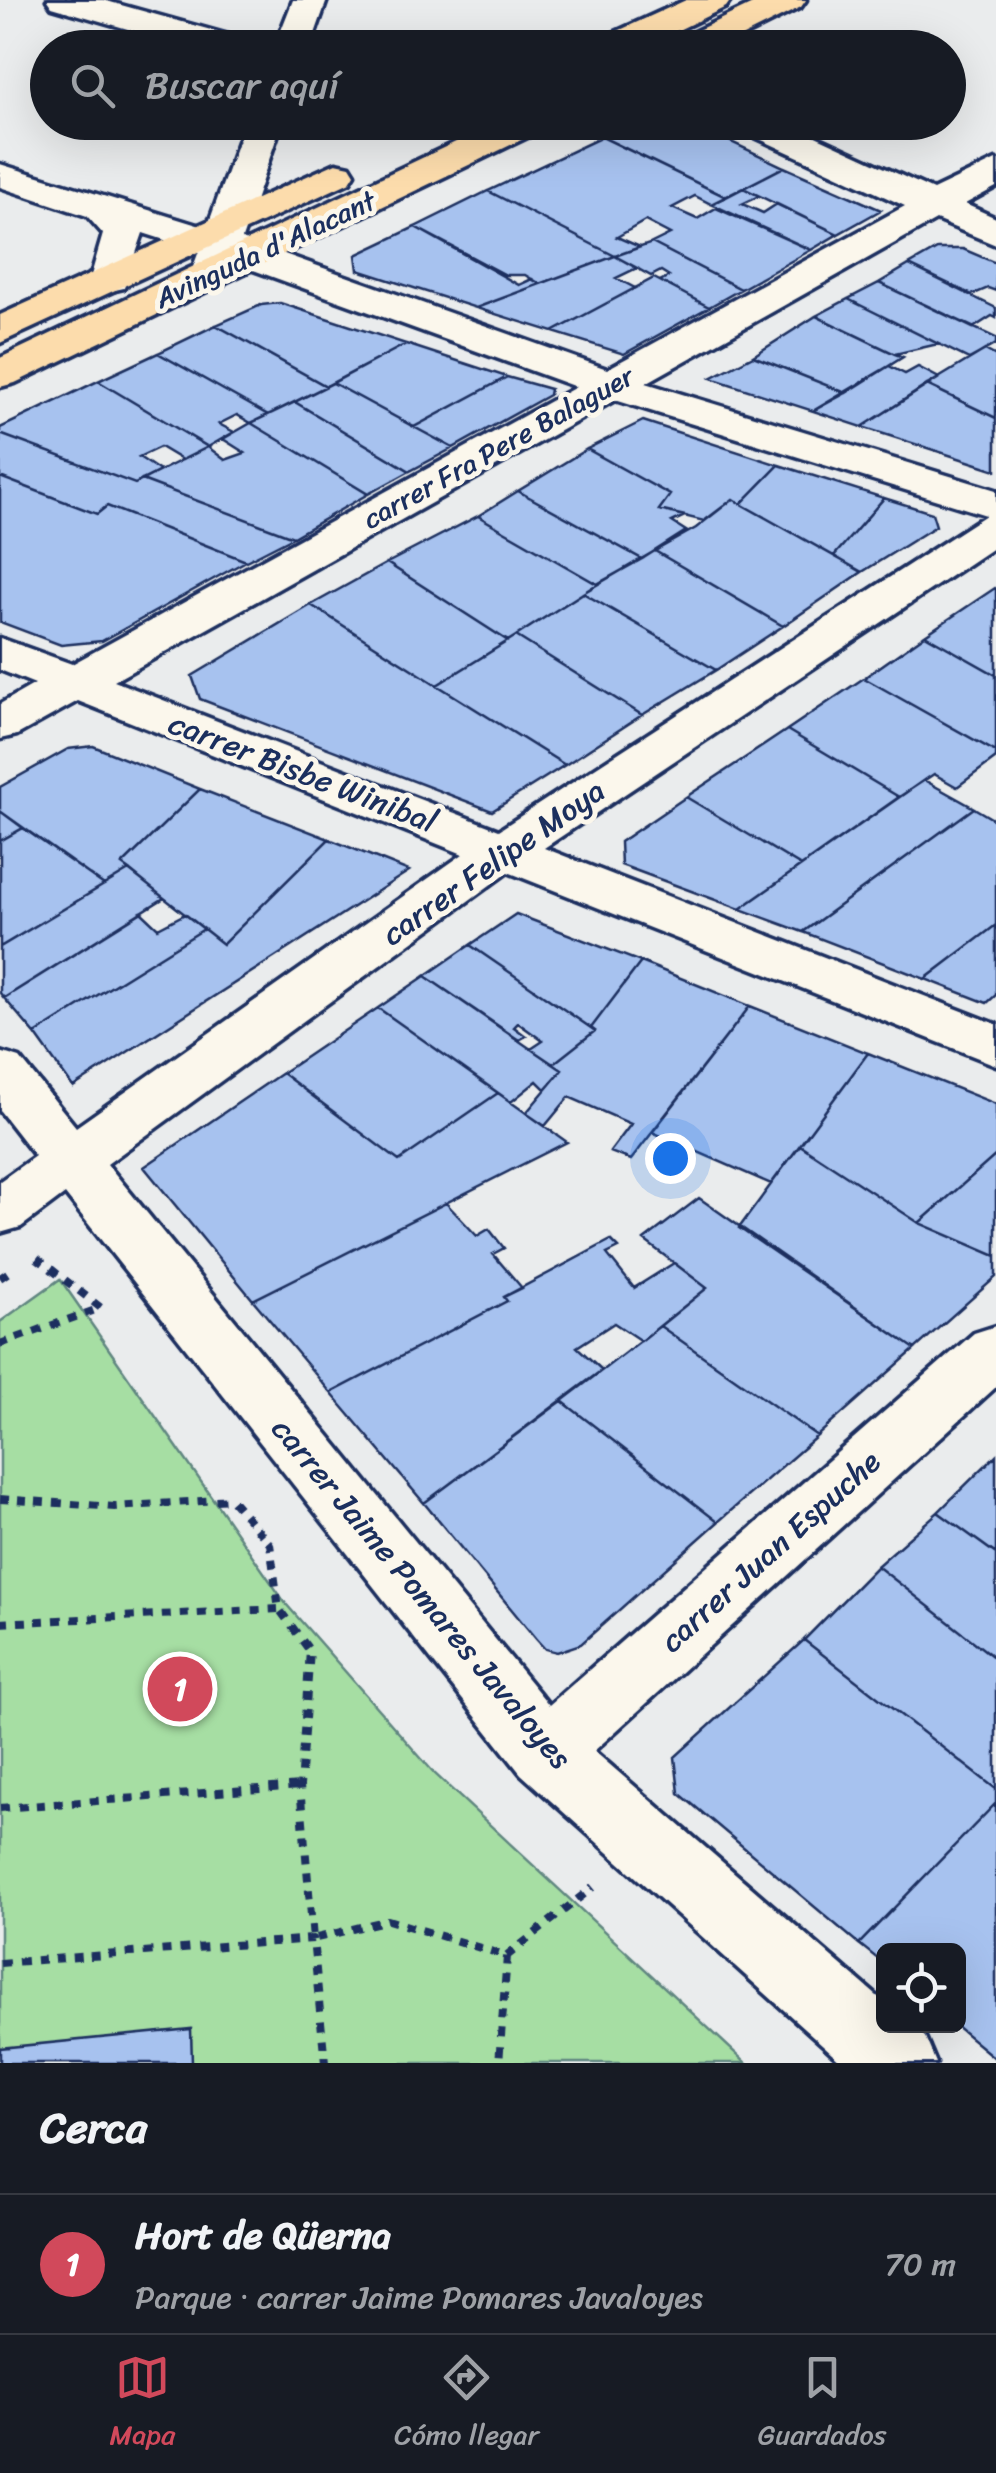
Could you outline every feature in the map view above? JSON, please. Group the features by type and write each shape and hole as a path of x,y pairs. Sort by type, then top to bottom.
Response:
{"main road":[{"path":"650,30 714,0"},
{"path":"727,30 789,0"},
{"name":"Avinguda d'Alacant","path":"0,374 226,237 413,140"},
{"name":"Avinguda d'Alacant","path":"0,330 110,280 482,140"}],"street":[{"path":"64,0 170,30"},
{"path":"299,30 310,0"},
{"path":"226,237 258,140"},
{"path":"792,140 996,232"},
{"name":"carrer Fra Pere Balaguer","path":"0,724 996,171"},
{"path":"0,175 100,206 226,237"},
{"path":"100,206 181,211 226,237 304,272 610,385 996,504"},
{"path":"100,206 123,233 110,280"},
{"name":"carrer Felipe Moya","path":"0,1211 81,1174 504,851 996,526"},
{"name":"carrer Bisbe Winibal","path":"0,653 996,1044"},
{"name":"carrer Jaime Pomares Javaloyes","path":"0,1072 545,1752 898,2063"},
{"name":"carrer Juan Espuche","path":"545,1752 996,1350"}],"path":[{"path":"0,1344 101,1308 33,1255 50,1244 81,1174"},
{"path":"0,1500 67,1509 167,1507 231,1500 270,1544 279,1610 310,1652 300,1786 325,2063"},
{"path":"0,1624 279,1610"},
{"path":"0,1808 300,1786"},
{"path":"499,2063 507,1956 594,1887"},
{"path":"0,1962 312,1939 388,1920 507,1956"}],"green space":[{"path":"60,1279 286,1604 435,1774 746,2063 0,2063 0,1322"}],"building":[{"path":"596,140 608,140 726,197 711,204 695,196 672,208 697,219 716,208 811,250 741,289 652,243 670,234 645,221 617,237 640,247 615,256 488,191"},
{"path":"608,140 727,140 784,167 726,197"},
{"path":"784,167 881,210 838,234 743,188"},
{"path":"743,188 759,196 742,204 763,213 777,204 838,234 811,250 711,204"},
{"path":"488,191 615,256 540,284 525,275 506,275 415,227"},
{"path":"415,227 519,285 532,279 540,284 476,308 358,270 356,255"},
{"path":"652,243 741,289 709,307 660,281 669,276 661,271 651,276 615,256"},
{"path":"937,249 963,249 996,263 996,291 988,288 972,295 909,265"},
{"path":"615,256 637,268 616,278 635,288 553,332 476,308"},
{"path":"909,265 996,308 996,318 992,316 973,328 879,283"},
{"path":"654,278 709,307 624,354 553,332"},
{"path":"879,283 996,338 996,344 969,359 848,299"},
{"path":"848,299 938,344 895,354 816,316"},
{"path":"280,303 406,344 326,386 216,325 261,305"},
{"path":"816,316 903,357 846,393 753,356"},
{"path":"216,325 326,386 268,415 158,353"},
{"path":"406,344 507,377 414,427 333,383"},
{"path":"985,350 996,356 996,418 927,385"},
{"path":"158,353 268,415 251,423 237,415 219,424 234,432 208,447 98,381"},
{"path":"753,356 846,393 813,411 711,378"},
{"path":"889,366 905,374 918,367 939,378 862,427 813,411"},
{"path":"507,377 550,389 549,395 453,448 414,427"},
{"path":"98,381 208,447 182,460 160,447 139,457 160,471 135,484 0,434 0,428"},
{"path":"333,383 453,448 410,471 295,402"},
{"path":"927,385 996,418 996,470 862,427"},
{"path":"295,402 410,471 368,494 251,423"},
{"path":"643,421 779,465 741,504 733,499 704,521 659,510 670,495 587,449"},
{"path":"251,423 368,494 293,537 142,480 208,447 225,460 245,453 223,439"},
{"path":"0,434 135,484 142,480 293,537 246,561 107,506 97,514 0,477"},
{"path":"587,449 670,495 659,510 685,516 672,522 686,531 642,559 518,491"},
{"path":"779,465 884,498 834,556 741,504"},
{"path":"0,477 97,514 107,506 246,561 102,641 61,645 0,622"},
{"path":"518,491 642,559 597,584 478,516"},
{"path":"884,498 932,513 936,526 862,572 834,556"},
{"path":"733,499 862,572 783,626 655,551 696,528"},
{"path":"478,516 597,584 508,641 387,563"},
{"path":"655,551 783,626 716,670 583,593"},
{"path":"387,563 508,641 437,685 311,605"},
{"path":"996,589 996,675 925,635"},
{"path":"583,593 716,670 642,715 516,636"},
{"path":"311,605 565,765 492,811 200,699 192,676"},
{"path":"925,635 996,675 996,752 864,678"},
{"path":"516,636 642,715 565,765 437,685"},
{"path":"864,678 996,752 996,758 957,787 934,774 899,797 787,730"},
{"path":"787,730 899,797 801,866 686,797"},
{"path":"93,746 200,789 122,865 129,870 104,885 0,811 0,787 68,749"},
{"path":"924,780 974,808 803,932 740,909"},
{"path":"200,789 329,839 223,944 122,865"},
{"path":"686,797 801,866 740,909 621,865 620,842"},
{"path":"974,808 996,821 996,925 925,979 803,932"},
{"path":"0,811 23,828 0,841"},
{"path":"23,828 104,885 0,947 0,841"},
{"path":"329,839 409,871 73,1087 35,1034 204,929 223,944"},
{"path":"129,870 164,898 4,998 0,993 0,947"},
{"path":"141,912 158,928 185,914 204,929 35,1034 4,998"},
{"path":"516,914 641,962 591,1028 470,945"},
{"path":"996,925 996,995 987,1003 925,979"},
{"path":"470,945 595,1031 553,1064 531,1049 543,1041 518,1023 514,1027 526,1036 519,1040 425,976"},
{"path":"641,962 750,1006 631,1160 610,1152 631,1124 569,1097 545,1126 526,1113 562,1070 553,1064 595,1031 591,1028"},
{"path":"425,976 562,1070 545,1089 537,1081 511,1102 378,1008"},
{"path":"750,1006 868,1053 771,1184 652,1132"},
{"path":"378,1008 498,1093 399,1161 282,1073"},
{"path":"868,1053 996,1104 996,1155 919,1223 800,1145"},
{"path":"282,1073 399,1161 498,1093 567,1142 253,1300 144,1167"},
{"path":"800,1145 919,1223 996,1256 996,1277 915,1349 739,1228"},
{"path":"996,1155 996,1256 919,1223"},
{"path":"699,1198 915,1349 817,1436 660,1326 707,1288 644,1240"},
{"path":"446,1203 477,1236 489,1229 504,1248 493,1254 522,1288 504,1297 507,1301 331,1393 253,1300"},
{"path":"611,1240 619,1248 607,1254 634,1288 674,1263 707,1288 641,1341 614,1323 577,1347 602,1370 424,1503 331,1393 507,1301 504,1297"},
{"path":"660,1326 817,1436 718,1522 562,1401"},
{"path":"562,1401 718,1522 581,1644 557,1652 545,1649 536,1639 424,1503"},
{"path":"996,1455 996,1554 938,1512"},
{"path":"938,1512 996,1554 996,1659 877,1566"},
{"path":"877,1566 996,1659 996,1789 804,1640"},
{"path":"804,1640 996,1789 996,1803 859,1944 679,1793 675,1757"},
{"path":"996,1803 996,2059 964,2033 966,1943 876,1943 876,1958 859,1944"},
{"path":"191,2029 192,2063 0,2063 0,2048"}],"place":[{"name":"Hort de Qüerna","path":"180,1689"}]}
